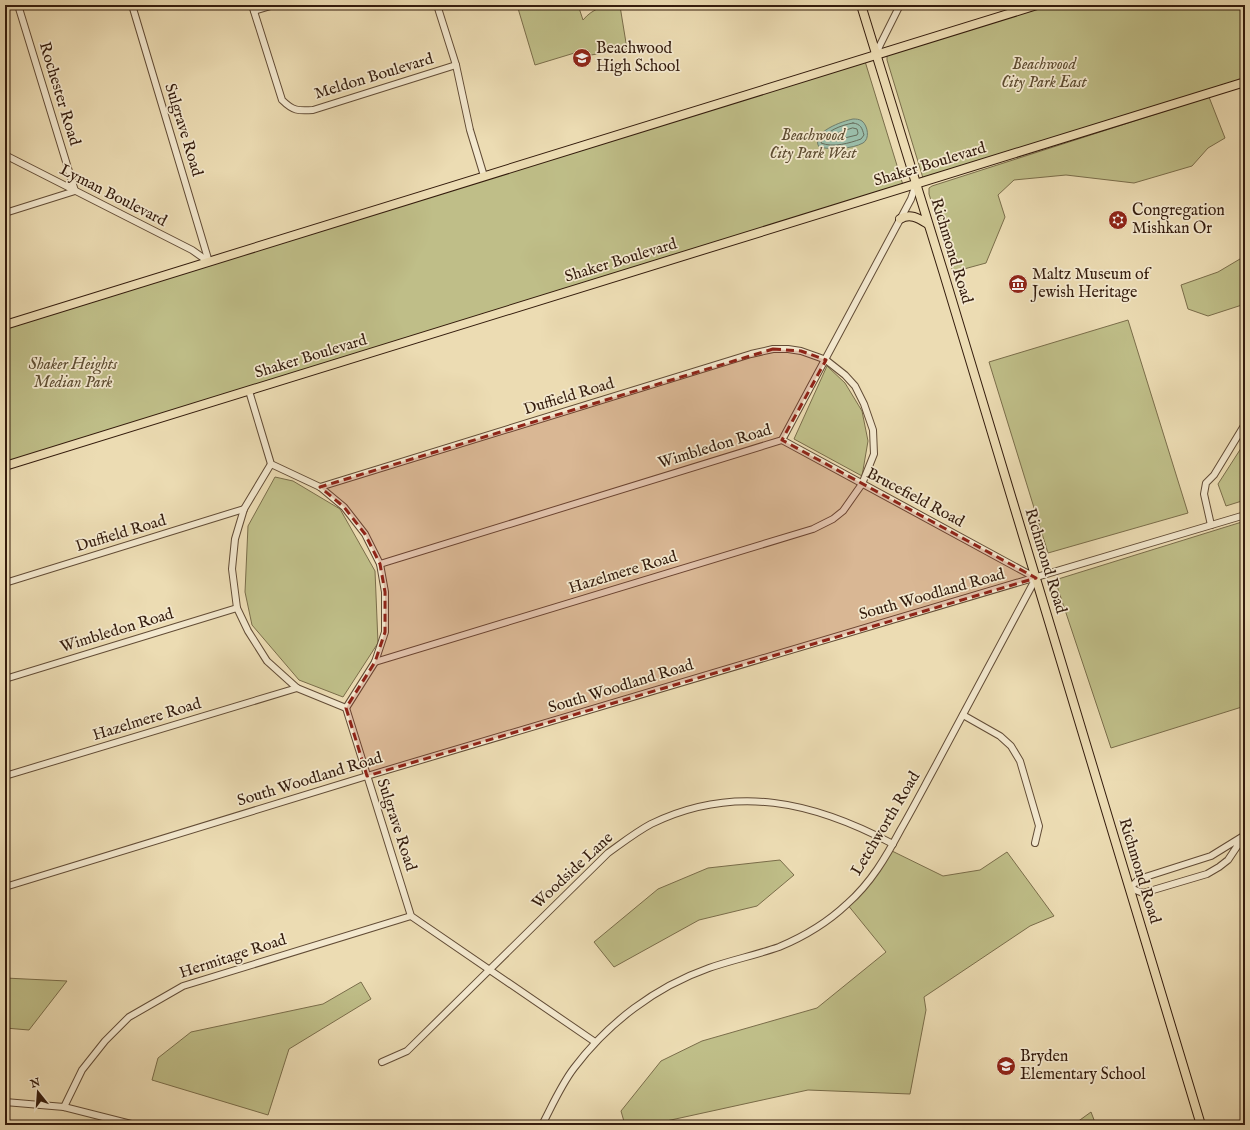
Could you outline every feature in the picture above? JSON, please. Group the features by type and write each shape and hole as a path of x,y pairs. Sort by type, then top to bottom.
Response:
{"main road":[{"name":"Richmond Road","path":"861,5 944,274 1201,1125"},
{"path":"5,325 1037,5"},
{"name":"Shaker Boulevard","path":"5,466 1245,82"},
{"path":"900,219 904,216 912,216 928,224"}],"street":[{"name":"Rochester Road","path":"18,5 75,191"},
{"name":"Sulgrave Road","path":"132,5 209,262"},
{"path":"253,8 274,5"},
{"path":"437,5 456,65 470,130 484,176"},
{"path":"876,55 900,5"},
{"name":"Meldon Boulevard","path":"253,8 282,100 290,107 302,111 313,110 456,65"},
{"name":"Lyman Boulevard","path":"5,155 192,250 209,262"},
{"name":"Wimbledon Road","path":"380,564 782,440 911,199 916,184"},
{"path":"5,213 75,191"},
{"name":"Duffield Road","path":"320,487 751,354 773,349 801,350 826,360 845,375 855,386 864,404 873,430 874,454 862,484"},
{"path":"249,391 271,464 244,509 235,539 232,569 237,608 248,631 267,661 297,688 346,708 375,662 385,632 385,592 380,564 365,534 344,507 320,487 271,464"},
{"path":"1210,525 1204,494 1206,483 1214,475 1245,424"},
{"name":"Brucefield Road","path":"782,440 1036,578"},
{"name":"Hazelmere Road","path":"375,662 813,529 833,519 843,511 862,484"},
{"name":"Duffield Road","path":"5,583 244,509"},
{"name":"South Woodland Road","path":"5,887 367,776 1245,515"},
{"name":"Letchworth Road","path":"542,1125 555,1099 573,1069 595,1042 632,1010 670,985 690,975 779,946 803,936 827,921 862,889 880,867 893,844 1036,578"},
{"name":"Wimbledon Road","path":"5,679 237,608"},
{"name":"Hazelmere Road","path":"5,776 297,688"},
{"name":"Sulgrave Road","path":"346,708 411,916"},
{"path":"963,715 1000,736 1011,746 1020,761 1039,826 1035,842"},
{"name":"Woodside Lane","path":"382,1062 407,1051 608,853 630,837 671,815 718,803 764,801 808,809 856,825 893,844"},
{"path":"1244,835 1228,860 1207,874 1144,892 1130,888 1139,879 1211,856 1244,835"},
{"path":"411,916 595,1042"},
{"name":"Hermitage Road","path":"64,1107 82,1070 105,1041 129,1018 182,986 411,916"},
{"path":"5,1102 64,1107 135,1125"}],"highlighted area":[{"path":"773,349 801,351 826,360 782,440 1036,578 367,776 346,708 375,662 385,632 385,592 380,564 365,534 344,507 320,487"}],"green space":[{"path":"517,5 578,5 583,20 595,10 600,8 620,6 627,49 585,56 581,51 535,65"},
{"name":"Beachwood City Park East","path":"1049,5 1245,5 1245,80 923,178 887,60 887,55"},
{"name":"Beachwood City Park West","path":"864,58 903,185 5,466 5,325"},
{"path":"1209,97 1225,138 1208,148 1192,166 1134,183 1066,175 1014,180 998,195 1005,217 986,263 953,272 929,194 929,188"},
{"path":"1245,256 1245,304 1208,316 1188,309 1181,285 1218,272"},
{"path":"1128,320 1188,513 1048,553 989,362"},
{"path":"827,366 845,383 862,411 868,441 862,476 794,439"},
{"path":"1245,442 1245,500 1226,506 1218,484"},
{"path":"275,477 293,481 340,509 375,571 378,643 343,697 299,680 252,625 245,592 248,526"},
{"path":"1245,521 1245,706 1111,748 1055,580"},
{"path":"890,850 943,876 980,870 1007,852 1054,916 1030,926 924,997 926,1010 910,1094 808,1090 648,1125 625,1125 621,1111 661,1061 702,1041 817,1008 886,952 847,904"},
{"path":"780,860 794,875 757,906 699,920 614,967 594,942 658,889 708,868"},
{"path":"5,978 67,981 29,1030 5,1028"},
{"path":"361,982 371,999 289,1049 268,1115 152,1080 158,1058 191,1032 323,1004"},
{"path":"1091,1112 1096,1125 1073,1125"}],"water":[{"path":"853,119 861,120 866,126 867,139 863,143 853,147 819,147 817,142 823,132 835,125"}],"place":[{"name":"Beachwood High School","path":"582,58"},
{"name":"Congregation Mishkan Or","path":"1118,220"},
{"name":"Maltz Museum of Jewish Heritage","path":"1018,284"},
{"name":"Bryden Elementary School","path":"1006,1066"}],"park label":[{"name":"Shaker Heights Median Park","path":"73,374"}]}
